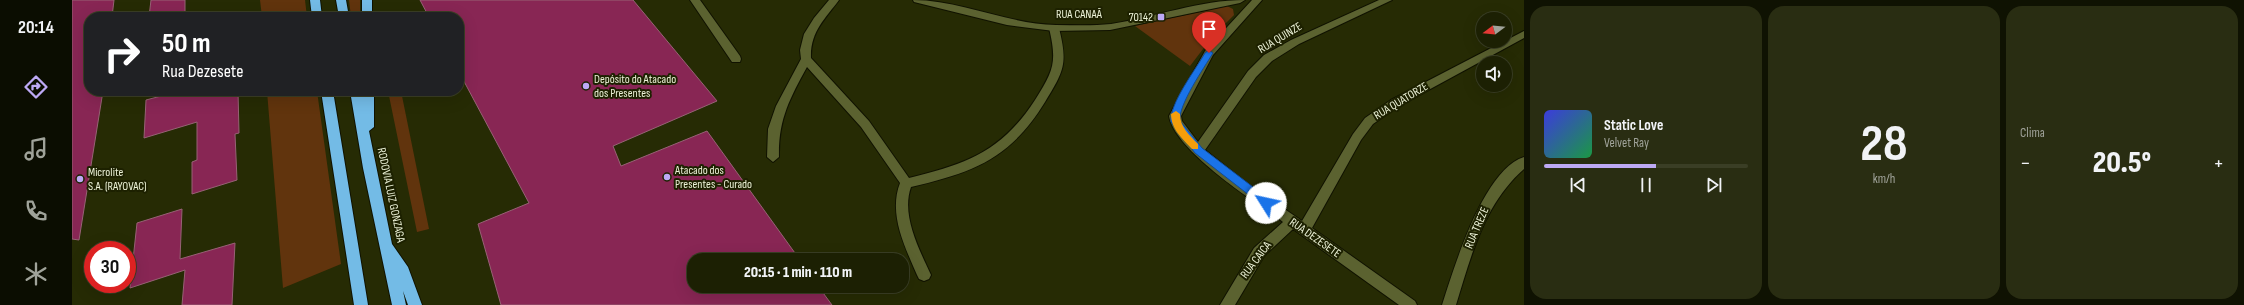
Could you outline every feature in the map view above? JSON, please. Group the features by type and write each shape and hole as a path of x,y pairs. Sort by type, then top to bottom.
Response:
{"highway":[{"path":"315,0 316,12"},
{"path":"341,0 343,12"},
{"path":"366,0 367,12"},
{"path":"328,96 361,305"},
{"name":"RODOVIA LUIZ GONZAGA","path":"357,96 369,168 399,305"},
{"path":"368,96 369,168"},
{"path":"385,244 401,267 415,305"}],"street":[{"path":"695,0 736,59"},
{"path":"834,0 806,38 804,47 806,59 865,124 906,183"},
{"name":"RUA CANAÃ","path":"918,0 1008,22 1054,28 1110,27 1240,0"},
{"name":"RUA DEZESETE","path":"1257,0 1209,53 1177,111 1176,122 1198,151 1241,185 1410,305"},
{"name":"RUA QUINZE","path":"1198,151 1252,74 1268,58 1295,42 1387,0"},
{"path":"906,183 932,178 974,162 990,154 1014,137 1030,118 1060,65 1061,53 1054,28"},
{"name":"RUA QUATORZE","path":"1304,230 1339,166 1369,121 1395,103 1524,34"},
{"path":"773,157 771,137 775,117 806,59"},
{"name":"RUA TREZE","path":"1449,305 1485,206 1502,183 1524,162"},
{"path":"906,183 901,197 907,233 924,275"},
{"name":"RUA CAICA","path":"1227,305 1259,252 1292,221"}],"shaded area":[{"path":"260,0 305,0 306,12 261,12"},
{"path":"349,0 360,0 360,12 350,12"},
{"path":"1227,6 1233,9 1234,15 1213,36 1190,66 1135,26"},
{"path":"267,96 318,96 341,264 283,288"},
{"path":"389,96 402,96 429,229 417,232"}],"building":[{"name":"Microlite S.A. (RAYOVAC)","path":"72,0 114,0 113,12 84,12 84,96 102,96 79,240 72,239"},
{"path":"151,0 185,0 185,12 150,12"},
{"path":"420,0 633,0 717,101 613,146 621,166 707,131 795,253 687,253 687,293 823,293 832,305 501,305 478,224 529,203 464,81 464,12 426,12"},
{"path":"161,96 238,96 239,133 235,134 237,180 192,194 192,162 197,160 197,122 144,138 146,100"},
{"path":"182,209 180,259 235,243 232,305 182,305 185,270 136,286 135,241 137,223"}],"slow traffic":[{"path":"1176,114 1176,122 1180,130 1195,147"}],"place":[{"name":"70142","path":"1161,17"},
{"name":"Depósito do Atacado dos Presentes","path":"586,86"},
{"name":"Atacado dos Presentes - Curado","path":"667,177"},
{"name":"Microlite S.A. (RAYOVAC)","path":"80,179"}],"route":[{"path":"1209,53 1179,106 1175,116 1176,122 1180,130 1198,151 1266,203"}]}
